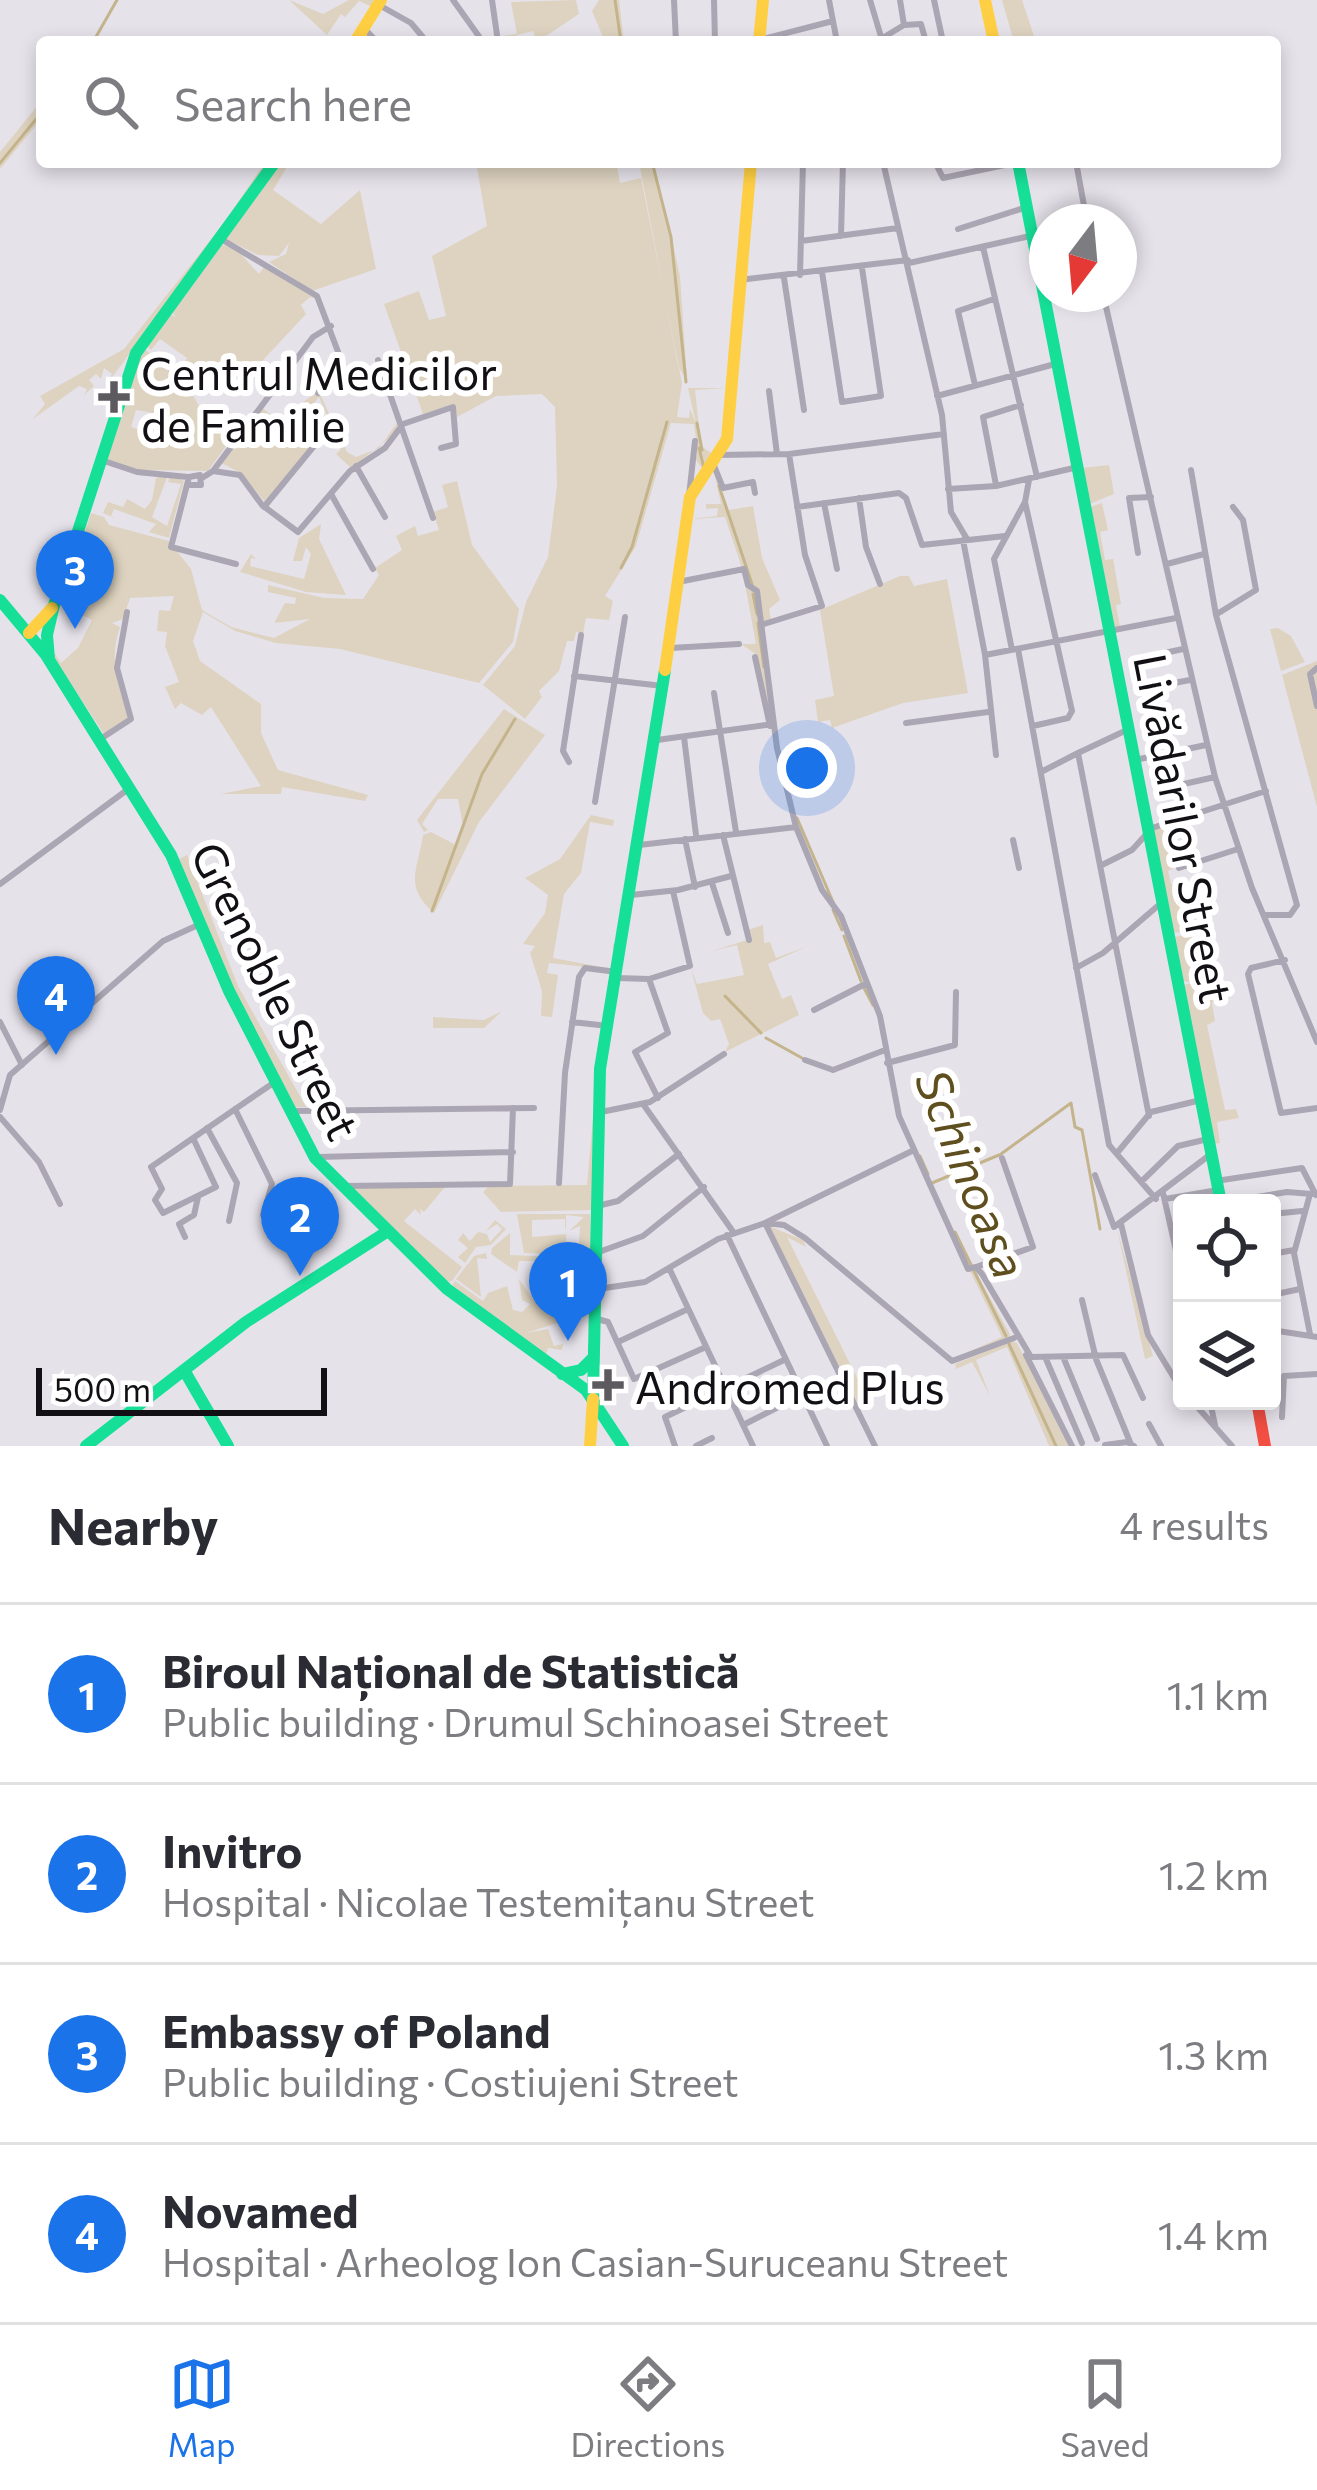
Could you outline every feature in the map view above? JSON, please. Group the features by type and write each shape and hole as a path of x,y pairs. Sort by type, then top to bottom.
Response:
{"street":[{"path":"453,0 479,36"},
{"path":"492,0 497,36"},
{"path":"674,0 676,36"},
{"path":"714,0 715,36"},
{"path":"759,36 763,0"},
{"path":"830,0 836,36"},
{"path":"870,0 878,36"},
{"path":"900,0 904,25"},
{"path":"934,0 942,36"},
{"path":"985,0 993,36"},
{"path":"359,36 380,2 411,22 422,36"},
{"path":"778,36 833,21"},
{"path":"887,36 904,25 921,24 924,36"},
{"path":"364,28 371,36"},
{"path":"31,635 54,605 136,353 271,168"},
{"path":"690,497 727,439 750,168"},
{"path":"800,275 803,168"},
{"path":"841,236 843,168"},
{"path":"885,168 937,396 951,512 965,539 996,755"},
{"name":"Livădarilor Street","path":"937,168 940,178 989,168"},
{"name":"Livădarilor Street","path":"1020,168 1029,216"},
{"path":"1077,168 1084,204"},
{"path":"958,229 1027,207"},
{"path":"801,241 898,228"},
{"path":"738,280 862,268 1029,236"},
{"path":"221,238 313,292 331,326 343,365 318,393"},
{"path":"983,247 1021,405 1033,479 994,562 1033,726 1109,1145 1162,1197 1173,1240"},
{"path":"822,272 842,402 881,398 862,268"},
{"path":"784,278 804,410"},
{"path":"975,385 958,311 994,299"},
{"name":"Livădarilor Street","path":"1049,312 1219,1194"},
{"path":"1107,312 1215,777 1238,849 1317,1042"},
{"path":"236,564 171,547 190,481 196,473 202,478 213,471 309,341 331,326"},
{"path":"378,360 434,518"},
{"path":"937,396 1059,362"},
{"path":"769,391 777,454"},
{"path":"997,486 982,418 1021,405"},
{"path":"213,471 236,472 264,507 298,532 356,466 385,448 400,429 454,407 456,444 441,448"},
{"path":"264,507 323,435"},
{"path":"716,459 941,437"},
{"path":"590,1446 598,1112 656,740 695,441"},
{"path":"764,624 822,606 805,555 789,454"},
{"path":"716,459 723,488 753,482 755,494"},
{"path":"104,461 190,481"},
{"path":"356,466 385,517"},
{"path":"949,489 997,486 1078,467"},
{"path":"1191,470 1216,615 1297,909 1290,915 1266,915"},
{"path":"331,494 374,569"},
{"path":"796,507 902,494 922,545 1005,536"},
{"path":"1138,553 1129,498 1150,497"},
{"path":"860,498 866,547 880,584"},
{"path":"1025,502 1072,713 1033,726"},
{"path":"824,503 837,569"},
{"path":"1216,615 1256,590 1243,520 1233,507"},
{"path":"1165,564 1204,554"},
{"path":"678,582 744,569 764,624 770,726"},
{"name":"Grenoble Street","path":"0,600 49,658 177,867 274,1082 315,1158 385,1233 464,1303 593,1398"},
{"path":"102,738 131,717 117,668 127,612"},
{"path":"14,616 44,621"},
{"path":"595,802 625,616"},
{"path":"985,655 1177,618"},
{"path":"44,621 49,658"},
{"path":"568,762 563,751 581,635"},
{"path":"669,648 739,644"},
{"path":"1141,658 1184,649"},
{"path":"755,657 796,827 822,890 841,916 880,1016 892,1094 914,1150 972,1268 1077,1444"},
{"path":"1317,668 1310,674 1317,706"},
{"path":"574,676 663,686"},
{"path":"1142,689 1190,680"},
{"path":"714,693 736,832"},
{"path":"906,723 988,712"},
{"path":"656,740 770,726"},
{"path":"1041,772 1129,729"},
{"path":"684,737 696,836"},
{"path":"1135,760 1207,745"},
{"path":"1078,753 1149,1116"},
{"path":"1166,788 1215,777"},
{"path":"0,884 131,787"},
{"path":"1100,866 1132,850 1149,830 1266,791"},
{"path":"639,845 796,827"},
{"path":"723,835 749,940"},
{"path":"685,839 695,886"},
{"path":"1013,840 1018,868"},
{"path":"1179,868 1238,849"},
{"path":"631,896 673,892 731,876"},
{"path":"712,883 728,933"},
{"path":"560,1183 572,1022 581,970 650,979 691,964 673,892"},
{"path":"1076,968 1115,943 1162,902"},
{"path":"60,1204 38,1162 0,1113 6,1079 163,940 202,924"},
{"path":"1285,959 1248,974 1282,1114 1317,1108"},
{"path":"650,979 668,1033 636,1048 658,1098"},
{"path":"814,1010 867,983"},
{"path":"889,1063 955,1045 956,992"},
{"path":"0,1022 22,1064"},
{"path":"572,1022 608,1026"},
{"path":"805,1060 833,1070 885,1050"},
{"path":"598,1112 658,1098 724,1054"},
{"path":"193,1138 216,1186 160,1212 155,1198 163,1190 151,1167 274,1082"},
{"path":"1116,1154 1156,1109 1201,1100"},
{"path":"643,1104 704,1187 730,1234 827,1446"},
{"path":"340,1186 512,1183 513,1108"},
{"path":"289,1111 534,1108"},
{"path":"235,1109 272,1184 263,1215"},
{"path":"207,1128 237,1184 229,1221"},
{"path":"1142,1182 1178,1146 1208,1139"},
{"path":"594,1290 634,1285 730,1234 765,1223 914,1150"},
{"path":"315,1158 514,1152"},
{"path":"594,1207 618,1201 679,1154"},
{"path":"1095,1175 1114,1226 1162,1197 1211,1154"},
{"path":"972,1268 1033,1247 1002,1158"},
{"path":"1219,1194 1302,1168 1314,1194"},
{"path":"594,1253 643,1236 704,1187"},
{"path":"1219,1194 1314,1194"},
{"path":"1281,1331 1313,1336 1294,1250 1302,1211 1314,1194"},
{"path":"1162,1197 1173,1196"},
{"path":"185,1237 179,1224 196,1213 198,1197"},
{"path":"1281,1213 1302,1211"},
{"path":"765,1223 784,1225 805,1238 952,1360 1015,1338"},
{"path":"765,1223 875,1446"},
{"path":"1120,1224 1148,1335 1173,1376"},
{"path":"89,1445 246,1322 385,1233"},
{"path":"1281,1252 1294,1250"},
{"path":"669,1269 754,1446"},
{"path":"1281,1293 1300,1289"},
{"path":"1064,1359 1101,1442 1132,1444 1096,1359 1082,1300"},
{"path":"618,1342 688,1309"},
{"path":"594,1318 607,1321 654,1398"},
{"path":"639,1377 706,1347"},
{"path":"1025,1352 1046,1359 1124,1355 1143,1398"},
{"path":"562,1374 581,1370 594,1357"},
{"path":"673,1445 665,1417 785,1359"},
{"path":"1046,1359 1077,1444"},
{"path":"184,1370 228,1446"},
{"path":"1282,1417 1284,1376 1317,1374"},
{"path":"743,1425 802,1396"},
{"path":"593,1398 623,1446"},
{"path":"1200,1410 1232,1446"},
{"path":"1212,1410 1216,1429"},
{"path":"1259,1410 1265,1446"},
{"path":"1149,1424 1161,1446"},
{"path":"696,1446 712,1438"}],"shaded area":[{"path":"289,0 323,14 349,0 378,0 375,8 359,1 345,17 341,14 327,35"},
{"path":"576,0 579,14 546,36 535,36 533,31 517,36 501,36 517,34 511,2"},
{"path":"599,0 619,0 623,36 602,36 592,11"},
{"path":"1002,0 1022,0 1034,36 1012,36"},
{"path":"36,107 36,125 0,169 0,152"},
{"path":"261,168 269,168 107,384 112,374 104,368 101,379 96,374 89,380 94,386 84,395 87,389 79,386 33,419 45,404 40,396 124,349 224,223"},
{"path":"274,168 286,168 273,190 321,224 360,190 376,269 312,291 269,262 286,254 289,243 279,256 258,255 226,239"},
{"path":"477,168 617,168 620,183 641,178 682,383 677,417 689,418 690,409 696,423 688,388 726,388 695,390 701,446 713,454 704,471 696,460 697,452 692,453 697,447 694,424 671,423 636,546 605,596 613,601 609,620 586,618 583,634 576,632 574,641 567,641 559,671 539,691 542,697 525,719 483,685 515,646 526,602 548,557 557,486 555,407 542,394 496,396 457,417 455,404 423,414 384,304 419,291 429,320 446,316 432,256 487,226"},
{"path":"640,168 655,168 680,276 687,381 678,366"},
{"path":"221,244 237,250 259,274 266,265 317,299 310,297 301,305 306,314 252,372 235,367 178,372 170,366 180,370 187,358 160,339 151,350 146,345 169,314 176,317 170,310"},
{"path":"142,347 177,376 236,371 183,379 185,392 194,397 211,427 247,417 208,471 139,470 107,460","holes":["136,410 164,415 160,436 131,427"]},
{"path":"320,394 347,452 356,457 374,450 351,468 336,454 341,449 330,428 323,431 330,423 319,397 309,409 302,403"},
{"path":"260,406 311,448 265,502 241,473 219,462"},
{"path":"1109,465 1114,494 1087,505 1081,468"},
{"path":"713,467 729,510 753,506 762,558 780,600 769,609 771,620 763,622 770,723 757,655 741,644 756,644 742,568 725,517 689,519 717,516 718,508 706,509 706,504 721,504"},
{"path":"171,474 184,481 169,538 149,532 156,524 114,509 111,516 117,519 103,513 108,502 123,507 127,499 145,509 156,478 168,475 152,517 167,526 181,484 168,482"},
{"path":"457,481 472,545 519,609 513,642 479,683 340,649 276,643 235,631 203,612 193,641 200,661 261,704 261,733 278,770 368,795 365,801 282,787 281,794 221,794 261,786 211,707 202,715 181,703 175,709 165,687 179,682 165,646 167,632 157,631 159,610 170,611 174,596 130,598 123,619 112,623 120,627 116,672 130,716 104,734 53,657 51,648 61,663 78,648 92,620 62,605 91,513 104,517 109,525 169,541 191,569 202,610 231,627 274,638 310,619 274,623 285,603 295,604 296,598 268,592 268,585 324,598 363,599 379,575 375,568 402,550 396,536 415,526 418,536 439,530 433,512 448,507 442,485"},
{"path":"1102,503 1108,530 1100,532 1105,560 1113,559 1121,604 1116,605 1120,627 1111,629 1087,508"},
{"path":"321,524 319,539 346,595 306,592 240,572 251,554 256,559 251,558 250,566 304,579 311,554 306,547 302,561 293,561 299,538"},
{"path":"909,576 914,586 947,579 968,693 903,703 832,728 830,720 818,722 815,700 834,696 820,610"},
{"path":"1270,629 1291,636 1305,662 1281,671"},
{"path":"1317,661 1317,807 1282,675"},
{"path":"504,709 545,735 479,822 434,913 418,894 416,868 423,835 431,832 456,845 463,826 458,799 438,799 422,824 428,830 424,832 417,820"},
{"path":"591,815 614,820 613,826 590,822 581,873 564,894 553,958 613,969 613,944 618,944 615,970 549,963 547,973 558,975 552,1017 541,1016 542,991 530,953 535,946 523,944 545,913 548,895 525,878 560,859"},
{"path":"1162,825 1173,868 1168,871 1171,884 1179,883 1191,931 1170,933 1152,829"},
{"path":"187,855 238,986 306,1107 294,1107 232,985 179,859"},
{"path":"763,925 764,943 770,942 776,958 808,946 768,964 782,999 791,995 799,1015 725,1052 729,1044 720,1019 711,1021 703,1013 691,969 697,984 744,975 737,945 712,951 747,940 745,931"},
{"path":"1191,934 1202,984 1182,981 1174,937"},
{"path":"1192,983 1219,1000 1212,1002 1215,1021 1207,1025 1225,1110 1236,1109 1239,1118 1217,1122 1220,1143 1211,1144 1183,985"},
{"path":"502,1011 484,1028 433,1028 433,1017 484,1020"},
{"path":"601,1028 592,1210 501,1212 483,1192 489,1186 587,1185"},
{"path":"350,1187 445,1187 424,1212 420,1209 421,1215 415,1209 404,1221 462,1267 452,1281 445,1282"},
{"path":"517,1214 590,1214 592,1263 578,1263 580,1226 569,1231 584,1217 566,1215 565,1230 565,1219 532,1220 532,1237 566,1234 567,1260 559,1254 524,1253"},
{"path":"495,1220 506,1229 491,1245 476,1247 465,1263 458,1257 468,1248 458,1240 463,1233 470,1241 478,1232 487,1234 490,1242 502,1229 497,1224 486,1231"},
{"path":"769,1226 803,1240 806,1247 787,1237 868,1400 858,1405"},
{"path":"1117,1229 1153,1356 1145,1359"},
{"path":"510,1233 510,1255 560,1257 564,1272 558,1271 561,1261 519,1261 517,1272 491,1254"},
{"path":"486,1253 487,1259 477,1258 481,1297 456,1279 474,1256"},
{"path":"974,1269 1010,1334 955,1358 1002,1337 970,1271"},
{"path":"519,1279 535,1302 563,1321 526,1333 548,1329 554,1346 563,1344 562,1350 548,1348 546,1355 452,1285 455,1281 483,1301 488,1293 507,1286 513,1310 522,1312 530,1304 522,1300"},
{"path":"1012,1341 1070,1446 1049,1446 1007,1347 976,1360 990,1396 972,1362 956,1369 955,1364"}],"waterway":[{"path":"96,36 117,0"},
{"name":"Schinoasa","path":"615,0 620,36"},
{"path":"0,163 36,119"},
{"name":"Schinoasa","path":"654,168 671,237 686,382"},
{"path":"621,568 632,547 667,422"},
{"name":"Schinoasa","path":"697,423 702,450"},
{"path":"699,448 704,468"},
{"name":"Schinoasa","path":"719,486 752,584"},
{"name":"Schinoasa","path":"753,594 757,614"},
{"name":"Schinoasa","path":"758,623 764,667"},
{"path":"432,911 482,774 515,719"},
{"name":"Schinoasa","path":"797,818 833,902"},
{"name":"Schinoasa","path":"833,910 842,930"},
{"name":"Schinoasa","path":"844,936 861,981"},
{"name":"Schinoasa","path":"864,988 873,1005"},
{"path":"725,996 761,1033"},
{"path":"766,1038 802,1058"},
{"path":"1001,1154 1071,1103 1075,1127 1082,1130 1100,1229"},
{"path":"932,1183 999,1155"},
{"name":"Schinoasa","path":"920,1156 928,1174"},
{"name":"Schinoasa","path":"955,1232 1006,1336"},
{"name":"Schinoasa","path":"1009,1344 1056,1446"}],"traffic: fast":[{"path":"49,659 47,635 54,605 136,353 271,168"},
{"path":"1019,168 1219,1194"},
{"path":"0,600 46,655 171,855 229,991 315,1158 447,1289 586,1390 623,1446"},
{"path":"593,1398 600,1069 665,670"},
{"path":"86,1446 246,1322 385,1233"},
{"path":"562,1374 581,1370 594,1357"},
{"path":"184,1370 228,1446"}],"traffic: slow":[{"path":"359,36 381,0"},
{"path":"760,36 763,0"},
{"path":"985,0 993,36"},
{"path":"665,670 690,497 727,439 750,168"},
{"path":"29,633 52,608"},
{"path":"590,1446 593,1399"}],"traffic: jam":[{"path":"1259,1410 1265,1446"}],"place":[{"name":"Centrul Medicilor de Familie","path":"114,397"},
{"name":"Embassy of Poland","path":"75,629"},
{"name":"Novamed","path":"56,1055"},
{"name":"Invitro","path":"300,1276"},
{"name":"Biroul Național de Statistică","path":"568,1341"},
{"name":"Andromed Plus","path":"608,1385"}]}
